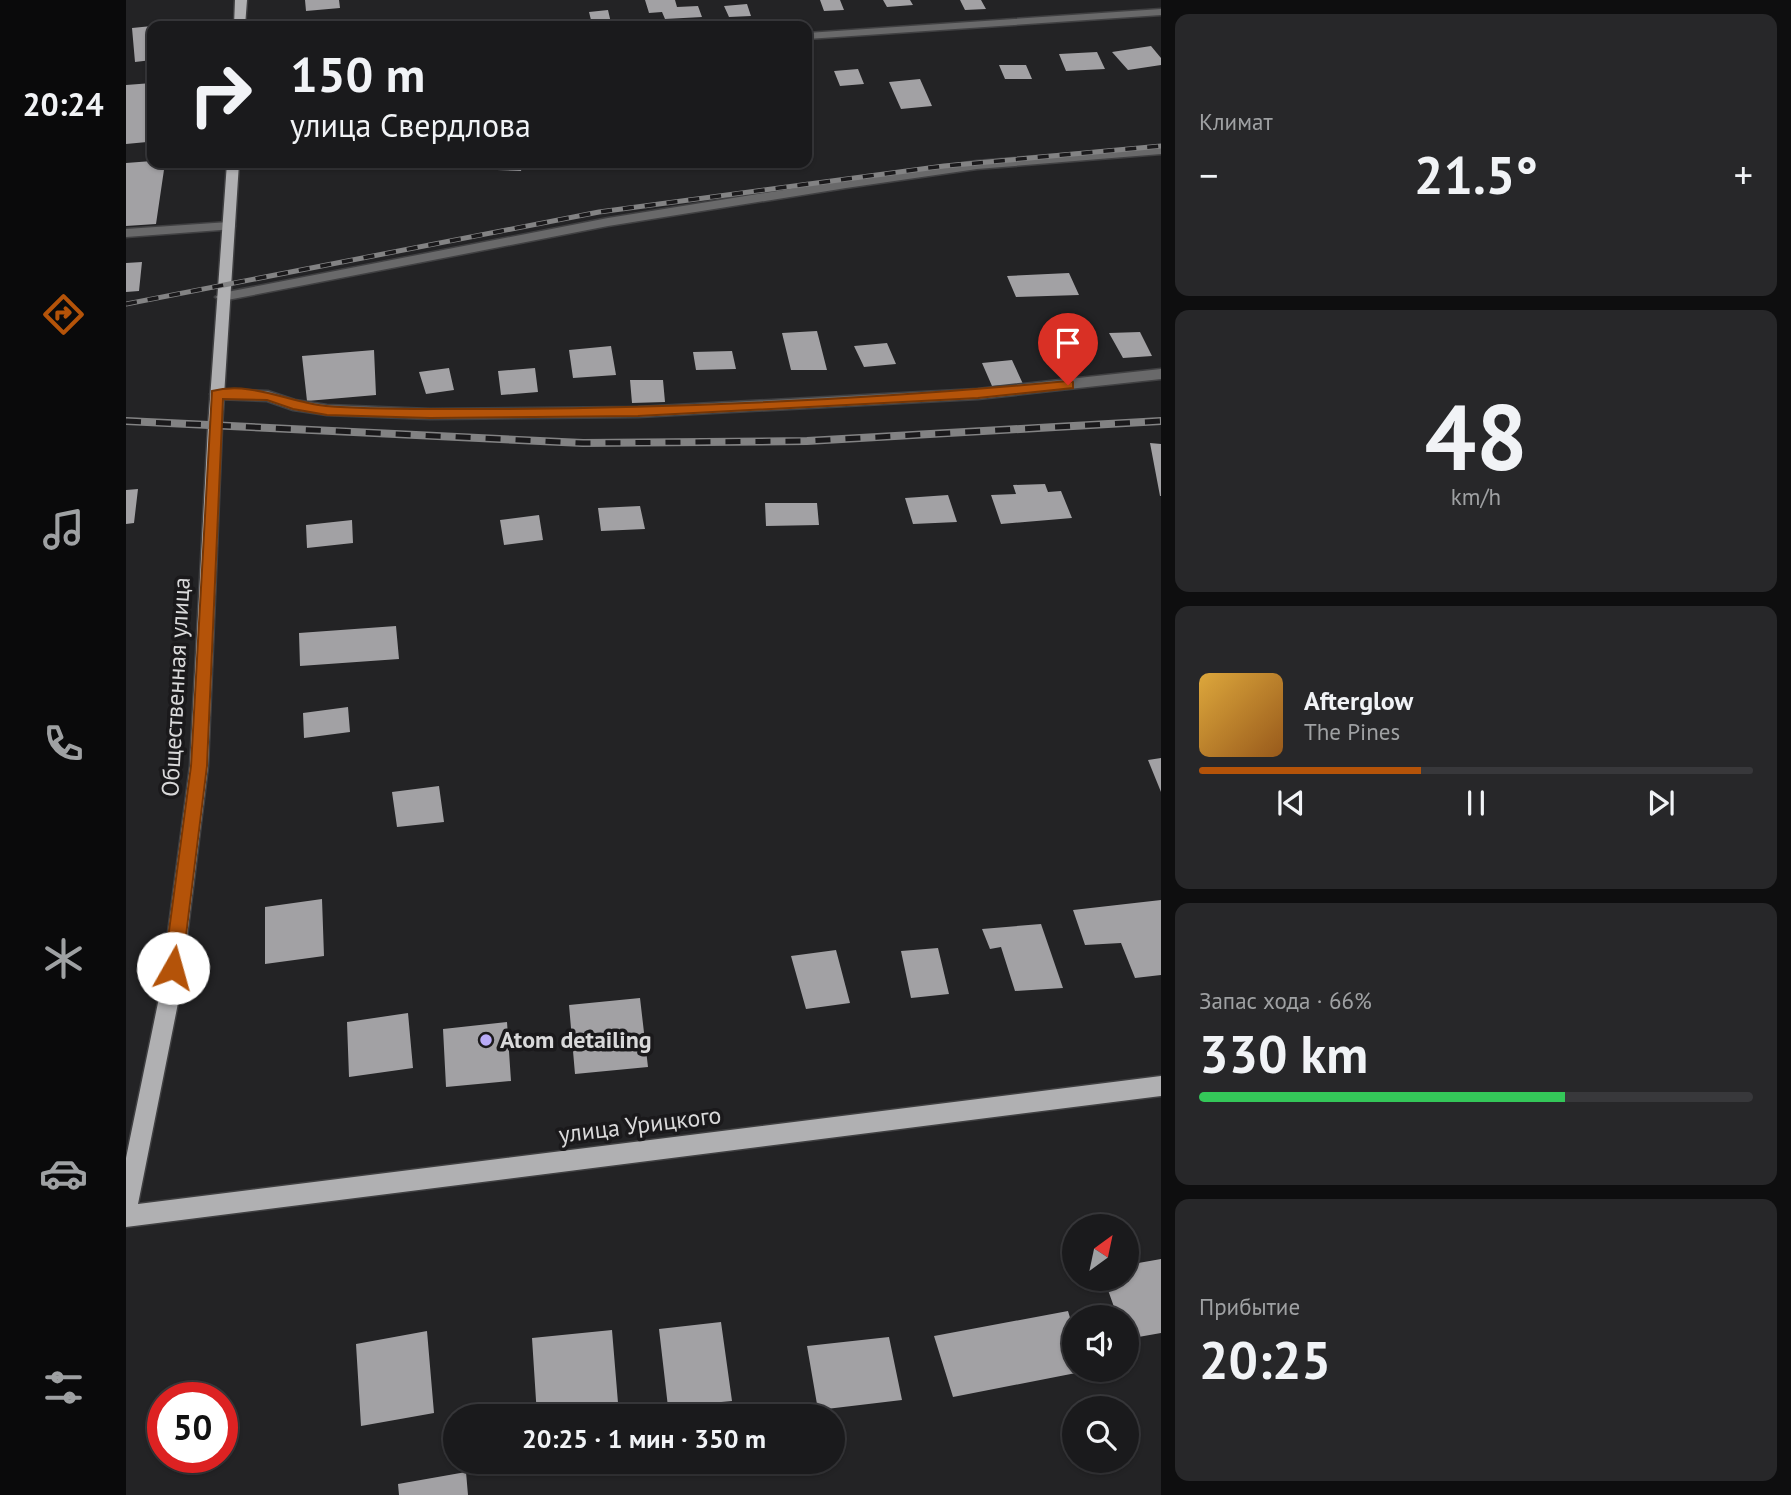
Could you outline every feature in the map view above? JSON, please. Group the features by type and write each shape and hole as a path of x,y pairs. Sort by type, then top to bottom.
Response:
{"main road":[{"path":"240,21 241,0"},
{"name":"Общественная улица","path":"126,1210 170,993 199,766 216,394 233,168"},
{"name":"улица Урицкого","path":"126,1216 1161,1086"}],"street":[{"path":"812,37 1161,12"},
{"path":"222,297 608,222 846,184 977,165 1161,150"},
{"path":"126,233 229,226"},
{"path":"216,394 268,396 293,405 327,410 430,414 638,412 978,394 1161,374"}],"building":[{"path":"305,0 339,0 340,8 306,11"},
{"path":"645,0 675,0 677,7 698,6 702,17 665,19 662,12 649,13"},
{"path":"820,0 840,0 844,10 824,11"},
{"path":"883,0 910,0 913,5 887,7"},
{"path":"960,0 981,0 986,9 965,10"},
{"path":"747,4 751,16 729,17 724,6"},
{"path":"608,10 611,21 591,21 589,12"},
{"path":"147,26 147,61 135,62 132,28"},
{"path":"1151,46 1161,58 1161,65 1128,70 1112,52"},
{"path":"1097,52 1105,69 1066,71 1059,54"},
{"path":"999,65 1026,65 1032,79 1005,79"},
{"path":"858,69 864,84 840,86 834,71"},
{"path":"920,79 932,106 901,109 889,82"},
{"path":"147,83 147,142 126,144 126,85"},
{"path":"147,161 147,168 164,168 156,224 126,226 126,163"},
{"path":"497,168 522,168 521,171"},
{"path":"142,262 139,291 126,292 126,263"},
{"path":"1069,273 1079,295 1016,297 1007,276"},
{"path":"817,331 827,370 791,370 782,333"},
{"path":"1140,332 1152,356 1123,358 1109,333"},
{"path":"887,343 896,364 864,367 854,346"},
{"path":"611,346 616,375 573,378 569,350"},
{"path":"374,350 376,395 307,401 302,356"},
{"path":"732,351 736,369 696,370 693,352"},
{"path":"1012,360 1023,384 992,386 982,363"},
{"path":"449,368 454,390 426,394 419,372"},
{"path":"535,368 538,392 501,395 498,371"},
{"path":"630,380 663,380 665,402 632,403"},
{"path":"1150,443 1161,444 1161,496 1160,496"},
{"path":"1045,484 1048,492 1061,491 1072,518 1001,524 991,495 1016,494 1013,485"},
{"path":"138,489 134,523 126,524 126,490"},
{"path":"948,495 957,522 913,524 905,498"},
{"path":"765,503 817,503 819,525 766,526"},
{"path":"640,506 645,529 601,531 598,508"},
{"path":"539,515 543,540 504,545 500,520"},
{"path":"352,520 353,543 307,548 306,525"},
{"path":"396,626 399,659 300,666 299,633"},
{"path":"348,707 350,732 304,738 303,713"},
{"path":"1161,758 1161,792 1148,760"},
{"path":"439,786 444,822 397,827 392,792"},
{"path":"322,899 324,956 265,964 265,907"},
{"path":"1161,900 1161,975 1135,978 1121,943 1085,945 1073,910"},
{"path":"1041,924 1063,988 1015,991 1001,947 990,949 982,929"},
{"path":"938,948 949,994 911,998 901,951"},
{"path":"836,950 850,1003 806,1009 791,956"},
{"path":"640,998 648,1067 575,1074 569,1005"},
{"path":"408,1013 413,1068 349,1077 347,1022"},
{"path":"507,1022 511,1081 446,1087 443,1029"},
{"path":"1161,1259 1161,1333 1139,1337 1139,1305 1113,1305 1109,1292 1139,1292 1139,1263"},
{"path":"1062,1312 1062,1376 953,1397 934,1336"},
{"path":"721,1322 732,1401 668,1404 659,1329"},
{"path":"612,1330 618,1404 536,1404 532,1338"},
{"path":"427,1331 434,1413 361,1426 356,1344"},
{"path":"889,1337 902,1400 845,1407 845,1404 817,1404 807,1346"},
{"path":"466,1474 468,1495 399,1495 398,1484"}],"railway":[{"path":"126,304 599,212 944,166 1161,146"},
{"path":"126,421 583,443 807,441 1161,421"}],"place":[{"name":"Atom detailing","path":"486,1040"}],"route":[{"path":"173,968 199,766 216,394 268,396 293,405 327,410 430,414 638,412 978,394 1068,385"}]}
